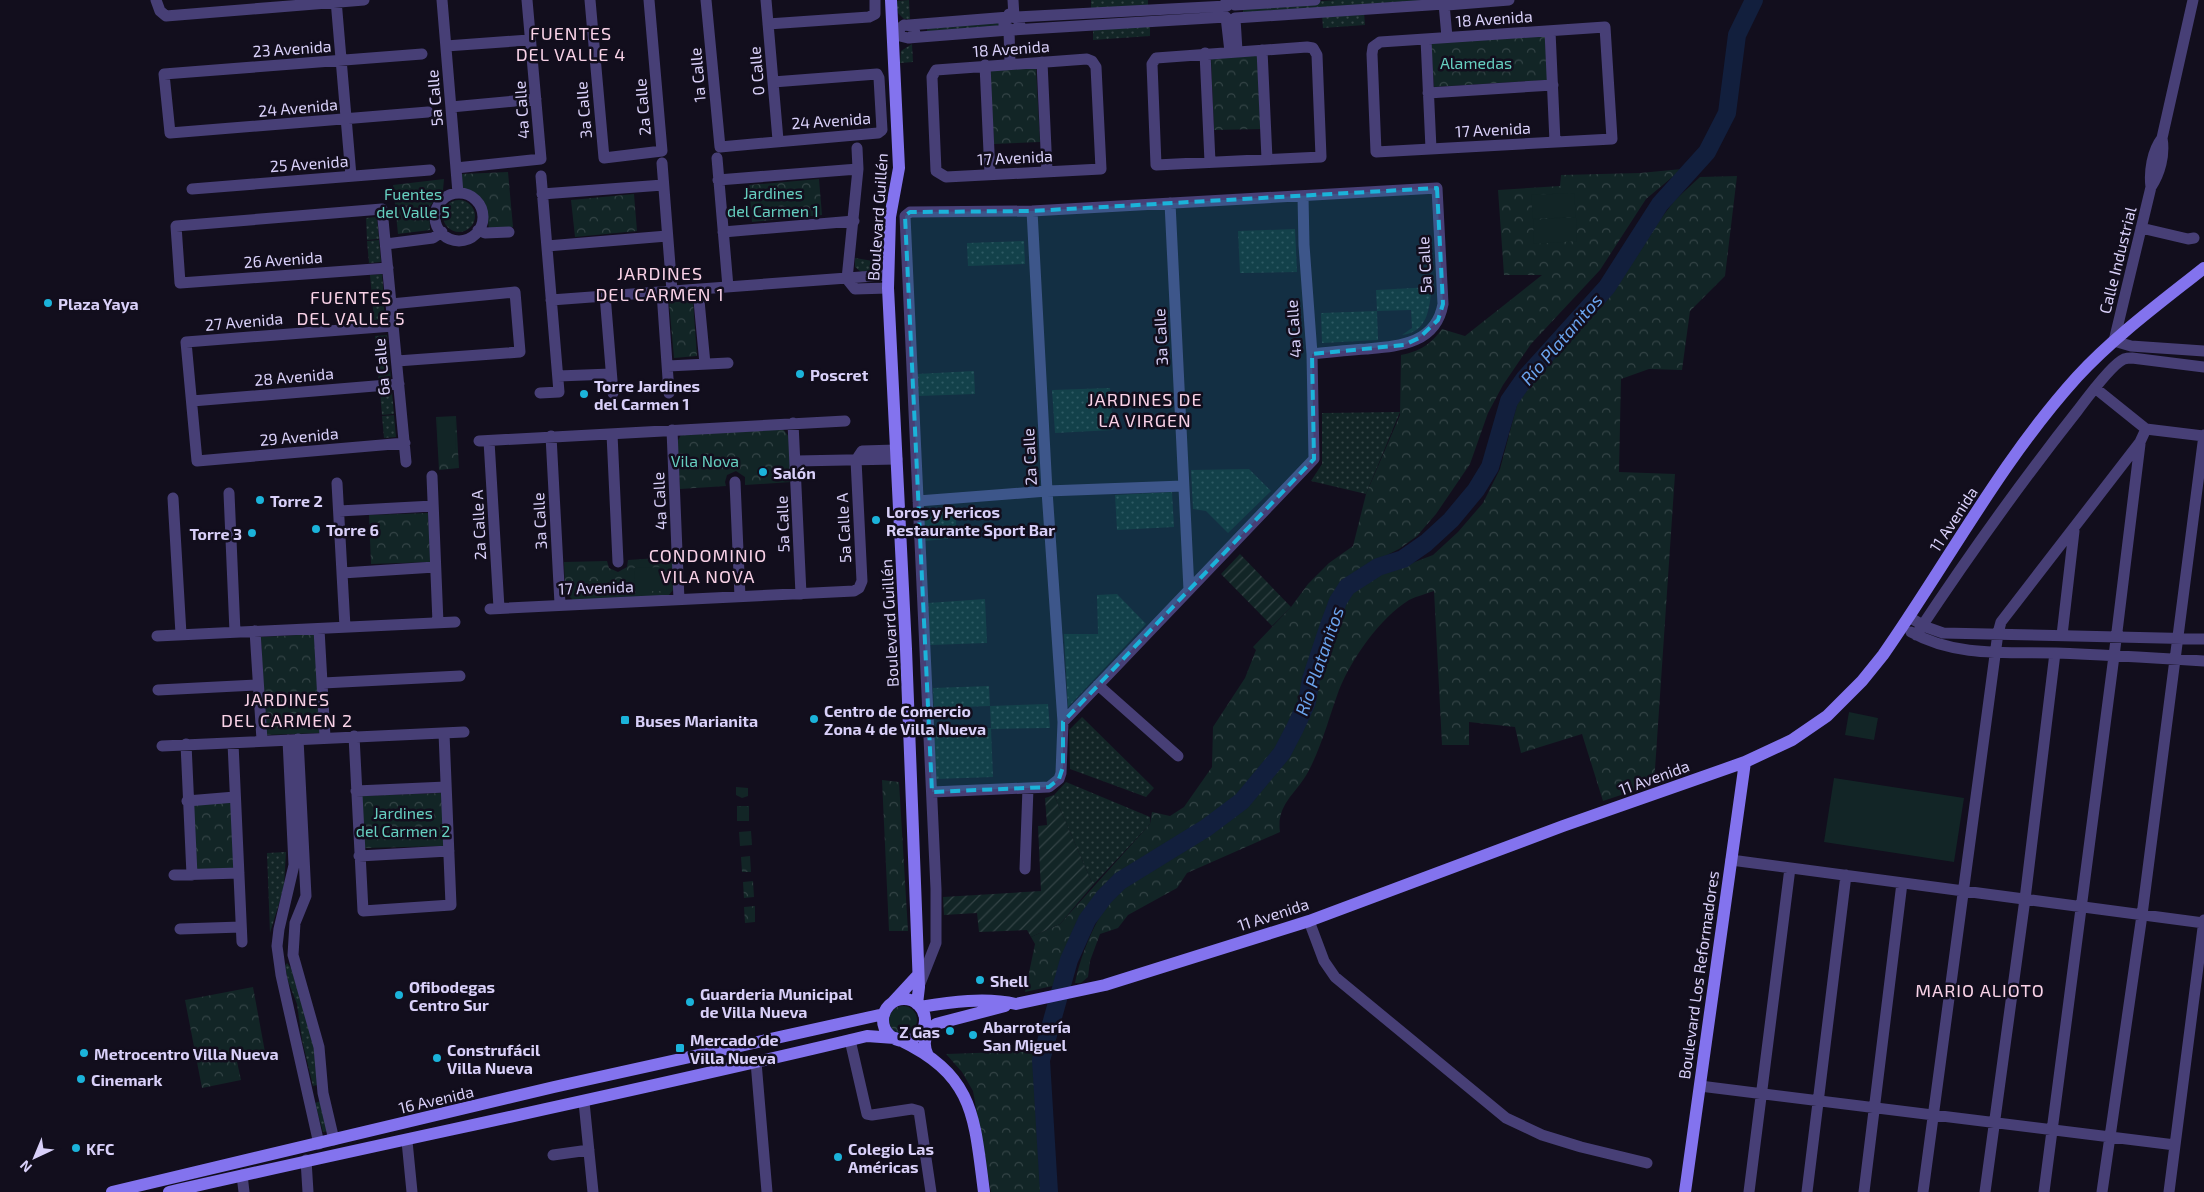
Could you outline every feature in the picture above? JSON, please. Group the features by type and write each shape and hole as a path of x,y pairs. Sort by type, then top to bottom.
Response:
{"main road":[{"name":"Boulevard Guillén","path":"890,0 899,168 890,217 888,282 924,961 918,981 919,1006"},
{"name":"11 Avenida","path":"919,1006 983,1001 1005,1001 1016,1004 1082,991 1309,921 1563,826 1745,762 1792,740 1827,716 1862,681 1906,622 2024,442 2076,378 2114,341 2204,268"},
{"name":"Boulevard Los Reformadores","path":"1685,1192 1745,762"},
{"path":"918,981 888,1009 883,1020 886,1031 928,1056 947,1071 962,1091 972,1113 984,1192"},
{"path":"888,1009 904,999 919,1006 924,1018 922,1030 914,1038 897,1039"},
{"path":"928,1056 924,1046 926,1036 936,1024 1016,1004"},
{"name":"16 Avenida","path":"112,1192 888,1009"},
{"name":"16 Avenida","path":"169,1192 306,1160 407,1141 584,1102 867,1036 897,1039"},
{"path":"473,1107 478,1124"}],"street":[{"path":"156,0 160,11 166,16 364,0"},
{"name":"5a Calle","path":"442,0 458,193"},
{"name":"4a Calle","path":"456,168 540,159 527,0"},
{"name":"3a Calle","path":"590,0 604,158 662,151"},
{"name":"2a Calle","path":"650,0 662,151"},
{"name":"1a Calle","path":"706,0 718,152 718,180 728,287"},
{"name":"0 Calle","path":"766,0 778,140"},
{"path":"768,24 869,18 875,14 875,0"},
{"path":"1008,0 1012,17"},
{"path":"1012,17 1013,0"},
{"path":"908,38 1012,30 1316,0"},
{"path":"907,25 1012,17 1231,8 1509,0"},
{"name":"Calle Industrial","path":"2114,341 2151,187 2149,175 2157,144 2162,138 2193,0"},
{"path":"336,1 351,176"},
{"path":"1447,2 1451,37"},
{"path":"1231,8 1233,51"},
{"path":"1012,17 1018,18 1021,22 1012,30"},
{"path":"892,18 897,24 913,26 916,31 914,35 898,43 893,49"},
{"name":"18 Avenida","path":"1376,152 1372,54 1375,45 1384,41 1605,27 1612,139"},
{"path":"1012,30 1014,64"},
{"path":"1550,31 1555,142"},
{"path":"1426,39 1431,149"},
{"path":"446,46 529,40"},
{"path":"1313,48 1316,54 1322,157 1156,165 1152,64 1158,57 1262,50 1313,48"},
{"path":"1262,50 1267,159"},
{"path":"1205,53 1210,162"},
{"name":"23 Avenida","path":"170,133 164,74 422,54"},
{"name":"18 Avenida","path":"935,168 932,77 938,69 1086,59 1092,61 1096,67 1101,169"},
{"path":"1042,62 1047,171"},
{"path":"985,66 990,174"},
{"name":"24 Avenida","path":"718,152 778,140 881,132 883,127 880,78 877,74 773,82"},
{"path":"1428,92 1552,85"},
{"path":"451,107 536,99"},
{"name":"24 Avenida","path":"170,133 428,112"},
{"name":"17 Avenida","path":"1376,152 1612,139"},
{"path":"847,279 854,221 858,148"},
{"path":"662,163 667,236 668,393"},
{"name":"17 Avenida","path":"935,168 939,174 946,177 1101,169"},
{"path":"718,180 858,169"},
{"name":"25 Avenida","path":"192,188 430,170"},
{"path":"540,393 559,392 541,176"},
{"path":"542,194 663,185"},
{"name":"5a Calle","path":"1303,196 1437,188 1443,304 1438,320 1425,333 1404,345 1312,354"},
{"path":"458,193 471,196 481,207 482,221 478,230 470,238 457,240 451,239 442,232 436,224 436,210 444,198 458,193"},
{"path":"924,961 936,942 932,792 905,216 910,212 1032,211 1303,196"},
{"name":"4a Calle","path":"1189,590 1314,460 1312,354 1304,245 1303,196"},
{"name":"3a Calle","path":"1170,203 1189,590"},
{"name":"6a Calle","path":"180,282 176,226 382,209 406,462"},
{"name":"2a Calle","path":"1028,788 1049,787 1059,779 1063,767 1062,722 1032,211"},
{"path":"723,232 854,221"},
{"path":"2142,228 2160,231 2165,229 2190,234 2199,239"},
{"path":"478,230 485,234 509,232"},
{"path":"386,244 433,238 442,232"},
{"path":"547,246 667,236"},
{"name":"26 Avenida","path":"180,282 388,268"},
{"path":"551,300 847,279 856,276 888,282"},
{"path":"698,290 705,364"},
{"path":"391,304 515,292 520,352 397,361"},
{"path":"605,295 613,393"},
{"name":"27 Avenida","path":"192,401 186,342 393,326"},
{"path":"2114,341 2131,346 2204,351"},
{"path":"1919,630 1979,542 2048,448 2095,388 2124,359 2132,358 2204,367"},
{"path":"668,366 728,363"},
{"path":"558,376 611,374"},
{"name":"28 Avenida","path":"192,401 399,384"},
{"path":"2095,388 2146,429 2204,436 2176,638 2142,915 2102,1192"},
{"name":"29 Avenida","path":"192,401 197,461 404,443"},
{"path":"551,436 845,421"},
{"name":"5a Calle","path":"794,423 801,594"},
{"path":"1923,1192 2001,622 2140,442 2146,429"},
{"name":"4a Calle","path":"672,430 680,600"},
{"path":"612,434 618,562"},
{"name":"3a Calle","path":"551,436 560,604"},
{"name":"2a Calle A","path":"494,609 484,441 551,436"},
{"path":"2044,1192 2080,906 2117,637 2140,442"},
{"path":"796,461 896,454"},
{"name":"5a Calle A","path":"854,591 859,588 862,581 859,456"},
{"path":"432,476 438,623"},
{"path":"736,482 740,597"},
{"path":"337,483 345,627"},
{"path":"918,501 1047,491 1183,486"},
{"path":"229,493 235,632"},
{"path":"173,498 181,634"},
{"path":"339,511 433,506"},
{"path":"2062,635 2074,529"},
{"path":"342,573 435,566"},
{"path":"1062,722 1189,590"},
{"name":"17 Avenida","path":"494,609 560,604 854,591"},
{"path":"157,636 456,622"},
{"path":"1906,622 1945,646 1996,654 2055,653 2204,661"},
{"path":"320,628 325,737"},
{"path":"1919,630 1943,633 2204,639"},
{"path":"255,632 262,740"},
{"path":"1985,1192 2025,899 2055,653"},
{"path":"323,683 460,676"},
{"path":"158,690 258,685"},
{"path":"1098,685 1178,756"},
{"path":"162,746 464,732"},
{"path":"354,736 363,911 451,905 444,733"},
{"path":"293,739 299,865 306,896 295,924 293,958 319,1047 322,1093 334,1140"},
{"path":"233,743 242,942"},
{"path":"186,744 187,801 192,875"},
{"path":"356,791 446,786"},
{"path":"932,792 1028,788 1026,869"},
{"path":"187,801 236,797"},
{"path":"359,856 449,851"},
{"path":"1730,860 2204,922 2169,1192"},
{"path":"299,865 281,920 277,946 319,1144"},
{"path":"1749,1192 1790,868"},
{"path":"174,876 239,873"},
{"path":"1807,1192 1846,875"},
{"path":"1864,1192 1902,883"},
{"path":"281,920 295,924"},
{"path":"1309,921 1324,961 1335,978 1506,1118 1542,1135 1581,1147 1647,1163"},
{"path":"180,929 241,927"},
{"path":"279,960 293,958"},
{"path":"850,1040 867,1114 872,1115 912,1109 919,1111 931,1192"},
{"path":"756,1062 767,1192"},
{"path":"1700,1086 2175,1145"},
{"path":"309,1096 322,1093"},
{"path":"584,1102 593,1192"},
{"path":"407,1141 412,1192"},
{"path":"553,1155 589,1150"},
{"path":"306,1160 308,1192"},
{"path":"242,1175 244,1192"}],"highlighted area":[{"path":"1437,188 1443,304 1438,320 1419,338 1404,345 1312,354 1314,459 1063,722 1063,767 1059,779 1049,787 932,792 905,216 910,212 1032,211"}],"green space":[{"path":"909,0 910,19 904,19 898,13 895,1"},
{"path":"1091,0 1148,0 1148,7 1091,10"},
{"path":"1337,0 1435,0 1243,16 1243,6"},
{"path":"1364,12 1365,25 1323,28 1322,14"},
{"path":"999,19 1000,28 927,34 927,25"},
{"path":"1150,25 1150,36 1093,40 1093,29"},
{"name":"Alamedas","path":"1545,36 1548,80 1434,87 1431,43"},
{"path":"912,44 913,62 900,63 901,51"},
{"path":"1258,55 1261,129 1214,130 1211,57"},
{"path":"1036,68 1040,142 994,144 989,70"},
{"path":"1682,169 1646,199 1600,270 1531,344 1503,385 1488,413 1470,464 1436,514 1417,536 1399,549 1357,570 1344,581 1332,601 1321,628 1300,698 1282,742 1257,775 1224,808 1162,847 1141,864 1115,877 1092,901 1076,923 1065,951 1057,985 1025,992 1035,944 1031,937 1060,924 1150,824 1152,812 1170,816 1184,807 1212,767 1213,727 1245,678 1256,650 1253,647 1291,607 1308,584 1329,563 1353,546 1366,494 1400,415 1401,355 1414,352 1424,346 1442,329 1465,336 1542,275 1504,275 1498,190 1560,186 1561,175 1640,173"},
{"name":"Fuentes del Valle 5","path":"508,172 513,227 489,229 487,215 482,204 474,196 462,189 462,174"},
{"path":"1737,176 1725,276 1690,311 1682,370 1649,369 1621,379 1619,472 1675,474 1654,784 1603,801 1582,734 1521,753 1515,727 1469,722 1469,745 1442,745 1434,591 1418,596 1409,600 1388,617 1368,640 1351,665 1339,690 1313,762 1284,806 1281,814 1280,832 1187,873 1177,888 1128,915 1118,928 1100,934 1090,961 1088,977 1081,983 1075,983 1092,931 1114,895 1128,882 1155,867 1244,804 1284,757 1299,730 1312,700 1336,623 1354,589 1365,581 1433,555 1458,532 1483,503 1500,469 1518,401 1619,283 1659,221 1675,200 1700,177"},
{"name":"Fuentes del Valle 5","path":"444,179 443,190 429,207 430,230 398,234 393,185"},
{"name":"Jardines del Carmen 1","path":"819,179 822,215 752,222 749,185"},
{"path":"1574,193 1576,217 1533,219 1531,195"},
{"name":"Jardines del Carmen 1","path":"634,194 637,231 575,237 571,200"},
{"path":"459,200 465,201 470,205 474,210 474,222 470,227 465,231 459,232 453,231 448,227 444,222 443,216 444,210 448,205 453,201"},
{"path":"377,217 379,239 367,240 366,218"},
{"path":"1576,217 1577,241 1534,244 1533,220"},
{"path":"1295,229 1297,272 1240,273 1238,231"},
{"path":"379,240 381,262 369,263 367,241"},
{"path":"1024,241 1025,264 968,266 967,243"},
{"path":"855,258 879,262 879,266 872,271 861,272 855,267"},
{"path":"382,274 384,296 372,297 370,275"},
{"path":"1432,287 1426,318 1411,333 1402,335 1412,328 1411,310 1377,311 1376,290"},
{"path":"383,297 385,319 374,320 372,298"},
{"name":"Jardines del Carmen 1","path":"693,301 697,356 674,358 669,302"},
{"path":"1377,311 1378,340 1322,343 1321,313"},
{"path":"387,335 389,357 377,358 375,336"},
{"path":"389,358 391,380 379,381 377,359"},
{"path":"974,371 975,394 918,396 917,374"},
{"path":"1110,388 1113,430 1055,433 1052,390"},
{"path":"392,392 394,414 382,415 380,393"},
{"path":"1400,412 1366,494 1311,481 1322,464 1322,413"},
{"path":"394,415 396,437 384,438 382,416"},
{"path":"456,416 459,468 439,470 436,417"},
{"path":"437,418 455,418 456,449 438,449"},
{"name":"Vila Nova","path":"783,429 789,437 791,482 745,485 745,477 736,471 727,475 726,486 680,489 677,442 681,435"},
{"path":"1249,469 1271,491 1228,533 1206,511 1193,509 1191,470"},
{"path":"1172,492 1174,527 1117,530 1115,495"},
{"path":"955,509 957,538 924,541 922,511"},
{"path":"428,513 431,562 371,564 369,515"},
{"path":"1240,554 1291,607 1272,626 1221,574"},
{"path":"673,557 673,590 668,596 573,600 565,592 564,562 607,561 609,568 618,572 627,567 628,560"},
{"path":"666,567 667,591 635,591 634,568"},
{"path":"598,581 598,593 579,594 578,582"},
{"path":"1117,594 1146,624 1068,707 1064,634 1098,634 1097,595"},
{"path":"985,599 987,643 930,645 928,603"},
{"name":"Jardines del Carmen 2","path":"315,634 320,733 265,735 261,637"},
{"path":"989,686 990,706 934,708 933,688"},
{"path":"1048,704 1050,728 991,729 993,777 936,779 934,731 991,728 990,706"},
{"path":"1849,712 1878,718 1874,740 1845,735"},
{"path":"1082,717 1154,788 1146,797 1070,769 1069,730"},
{"path":"1834,778 1964,798 1954,862 1824,842"},
{"path":"882,780 899,782 908,931 889,931"},
{"path":"1066,782 1150,817 1150,824 1093,885 1054,795"},
{"path":"736,787 748,788 748,796 742,798 736,795"},
{"name":"Jardines del Carmen 2","path":"442,793 444,846 364,848 361,796"},
{"path":"1054,795 1093,885 1060,924 1031,937 1027,930 979,932 977,913 944,915 943,897 1041,891 1038,826 1047,825 1045,798"},
{"path":"231,802 234,869 194,870 191,804"},
{"path":"737,806 749,806 749,821 737,821"},
{"path":"751,831 752,845 740,846 739,832"},
{"path":"286,852 284,887 270,933 267,853"},
{"path":"750,856 751,872 742,872 741,857"},
{"path":"753,881 754,897 744,898 743,882"},
{"path":"755,906 755,922 745,923 744,907"},
{"path":"287,963 291,968 314,1046 317,1085 313,1086 302,1040 297,1004 288,981 285,966"},
{"path":"253,987 265,1052 236,1057 241,1080 202,1088 185,1000"},
{"path":"903,1006 913,1010 917,1020 913,1030 903,1034 893,1030 889,1020 893,1010"},
{"path":"1034,1051 1045,1192 991,1192 973,1091 962,1072 946,1054"},
{"path":"321,1101 328,1131 323,1132 315,1103"}],"waterway":[{"name":"Río Platanitos","path":"1049,1192 1041,1060 1069,960 1087,920 1104,897 1120,881 1206,828 1242,801 1282,753 1295,728 1307,702 1311,679 1328,628 1338,601 1347,587 1378,567 1403,559 1426,543 1451,520 1476,490 1490,467 1509,401 1525,378 1607,287 1660,204 1707,152 1727,113 1737,35 1754,0"}],"place":[{"name":"Plaza Yaya","path":"48,303"},
{"name":"Poscret","path":"800,374"},
{"name":"Torre Jardines del Carmen 1","path":"584,394"},
{"name":"Salón","path":"763,472"},
{"name":"Torre 2","path":"260,500"},
{"name":"Loros y Pericos Restaurante Sport Bar","path":"876,520"},
{"name":"Torre 6","path":"316,529"},
{"name":"Torre 3","path":"252,533"},
{"name":"Centro de Comercio Zona 4 de Villa Nueva","path":"814,719"},
{"name":"Buses Marianita","path":"625,720"},
{"name":"Shell","path":"980,980"},
{"name":"Ofibodegas Centro Sur","path":"399,995"},
{"name":"Guarderia Municipal de Villa Nueva","path":"690,1002"},
{"name":"Z Gas","path":"950,1031"},
{"name":"Abarrotería San Miguel","path":"973,1035"},
{"name":"Mercado de Villa Nueva","path":"680,1048"},
{"name":"Metrocentro Villa Nueva","path":"84,1053"},
{"name":"Construfácil Villa Nueva","path":"437,1058"},
{"name":"Cinemark","path":"81,1079"},
{"name":"KFC","path":"76,1148"},
{"name":"Colegio Las Américas","path":"838,1157"}],"district":[{"name":"FUENTES DEL VALLE 4","path":"571,43"},
{"name":"JARDINES DEL CARMEN 1","path":"660,283"},
{"name":"FUENTES DEL VALLE 5","path":"351,307"},
{"name":"JARDINES DE LA VIRGEN","path":"1145,409"},
{"name":"CONDOMINIO VILA NOVA","path":"708,565"},
{"name":"JARDINES DEL CARMEN 2","path":"287,710"},
{"name":"MARIO ALIOTO","path":"1980,990"}]}
